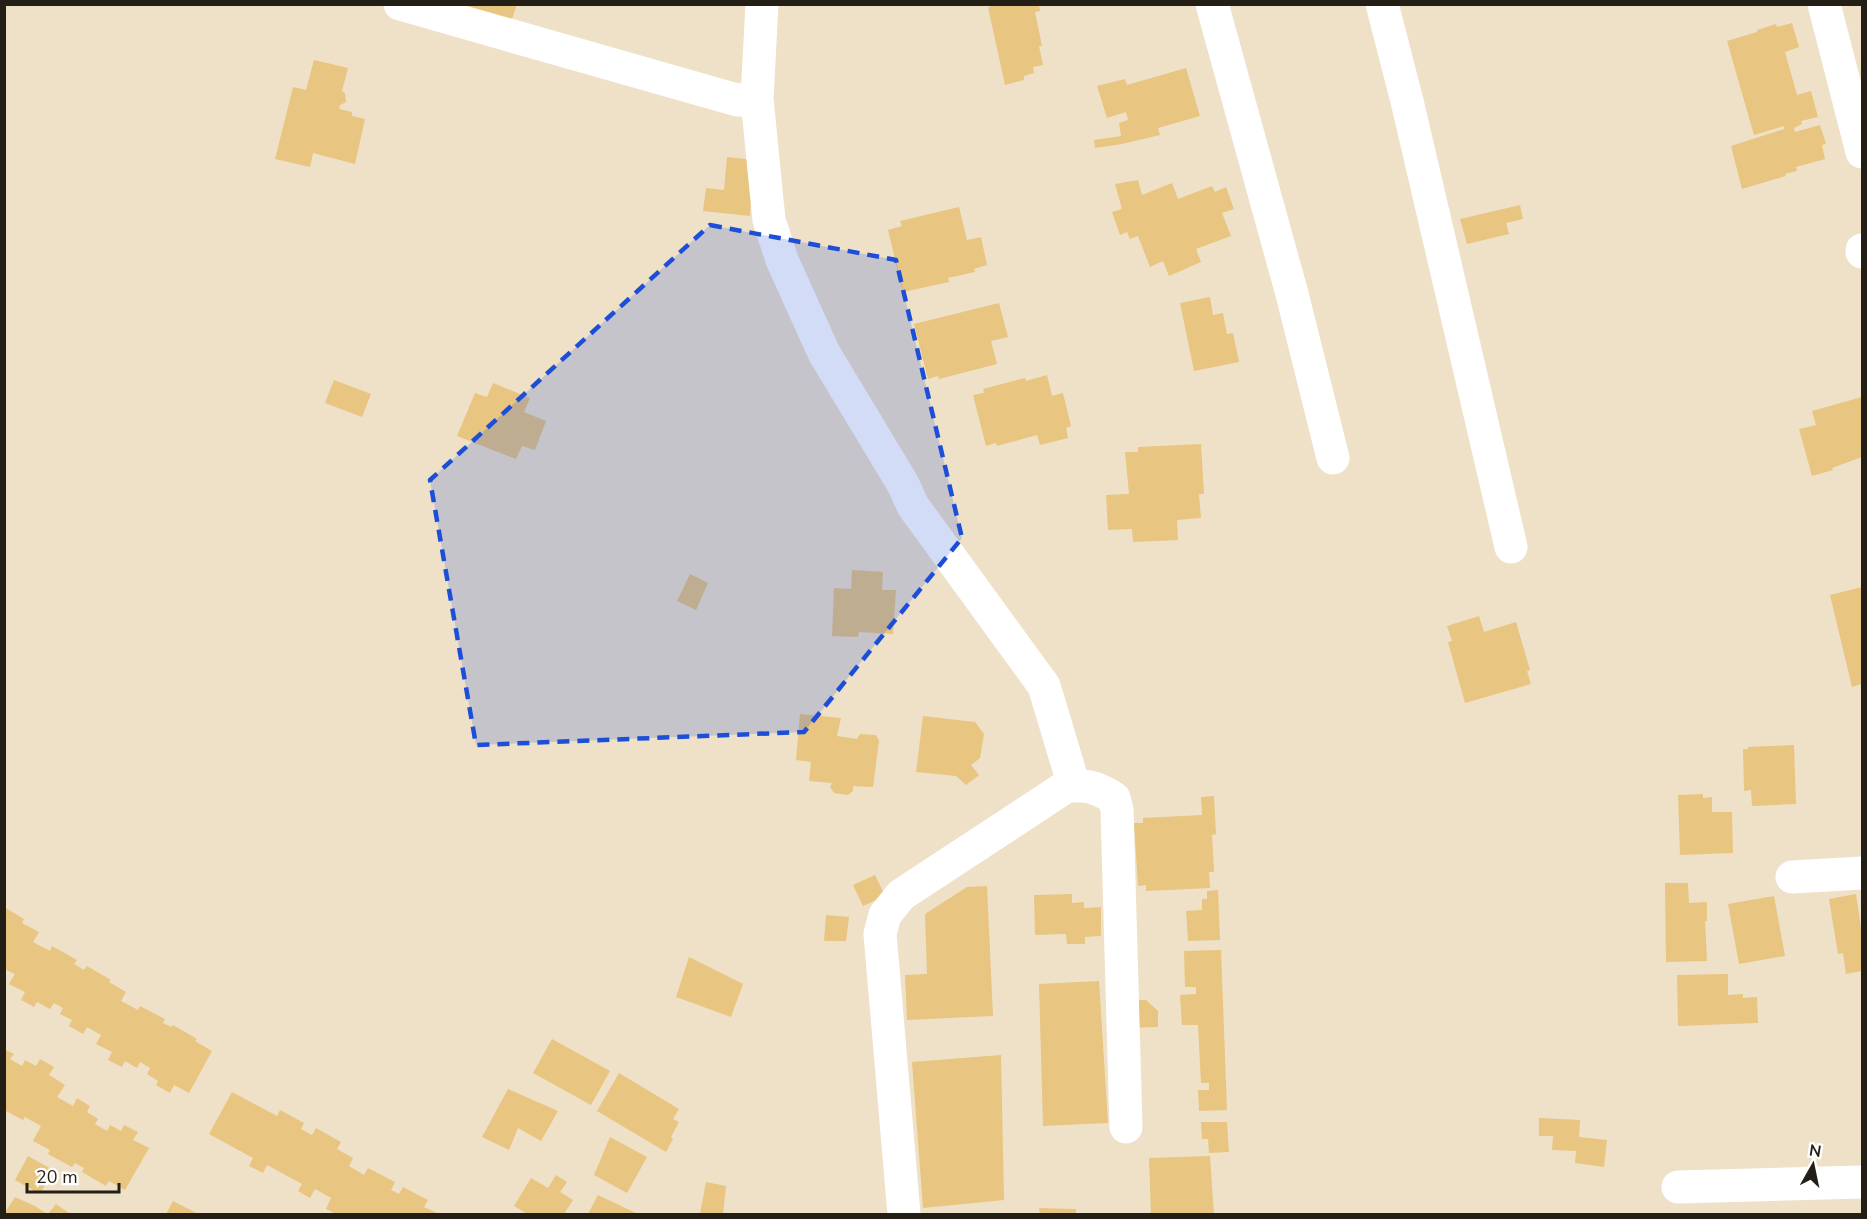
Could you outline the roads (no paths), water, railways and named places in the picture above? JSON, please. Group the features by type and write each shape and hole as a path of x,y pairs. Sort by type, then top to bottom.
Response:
{"street":[{"path":"400,4 737,100 757,99"},
{"path":"762,4 757,99 769,220 782,260 819,343 903,484 913,506 1044,686 1074,786"},
{"path":"1212,4 1292,294 1333,458"},
{"path":"1382,4 1407,101 1511,547"},
{"path":"1824,4 1863,152"},
{"path":"904,1215 880,934 885,915 901,895 1067,786 1088,786 1101,791 1113,798 1117,810 1126,1127"},
{"path":"1792,877 1863,873"},
{"path":"1678,1187 1863,1182"}]}
